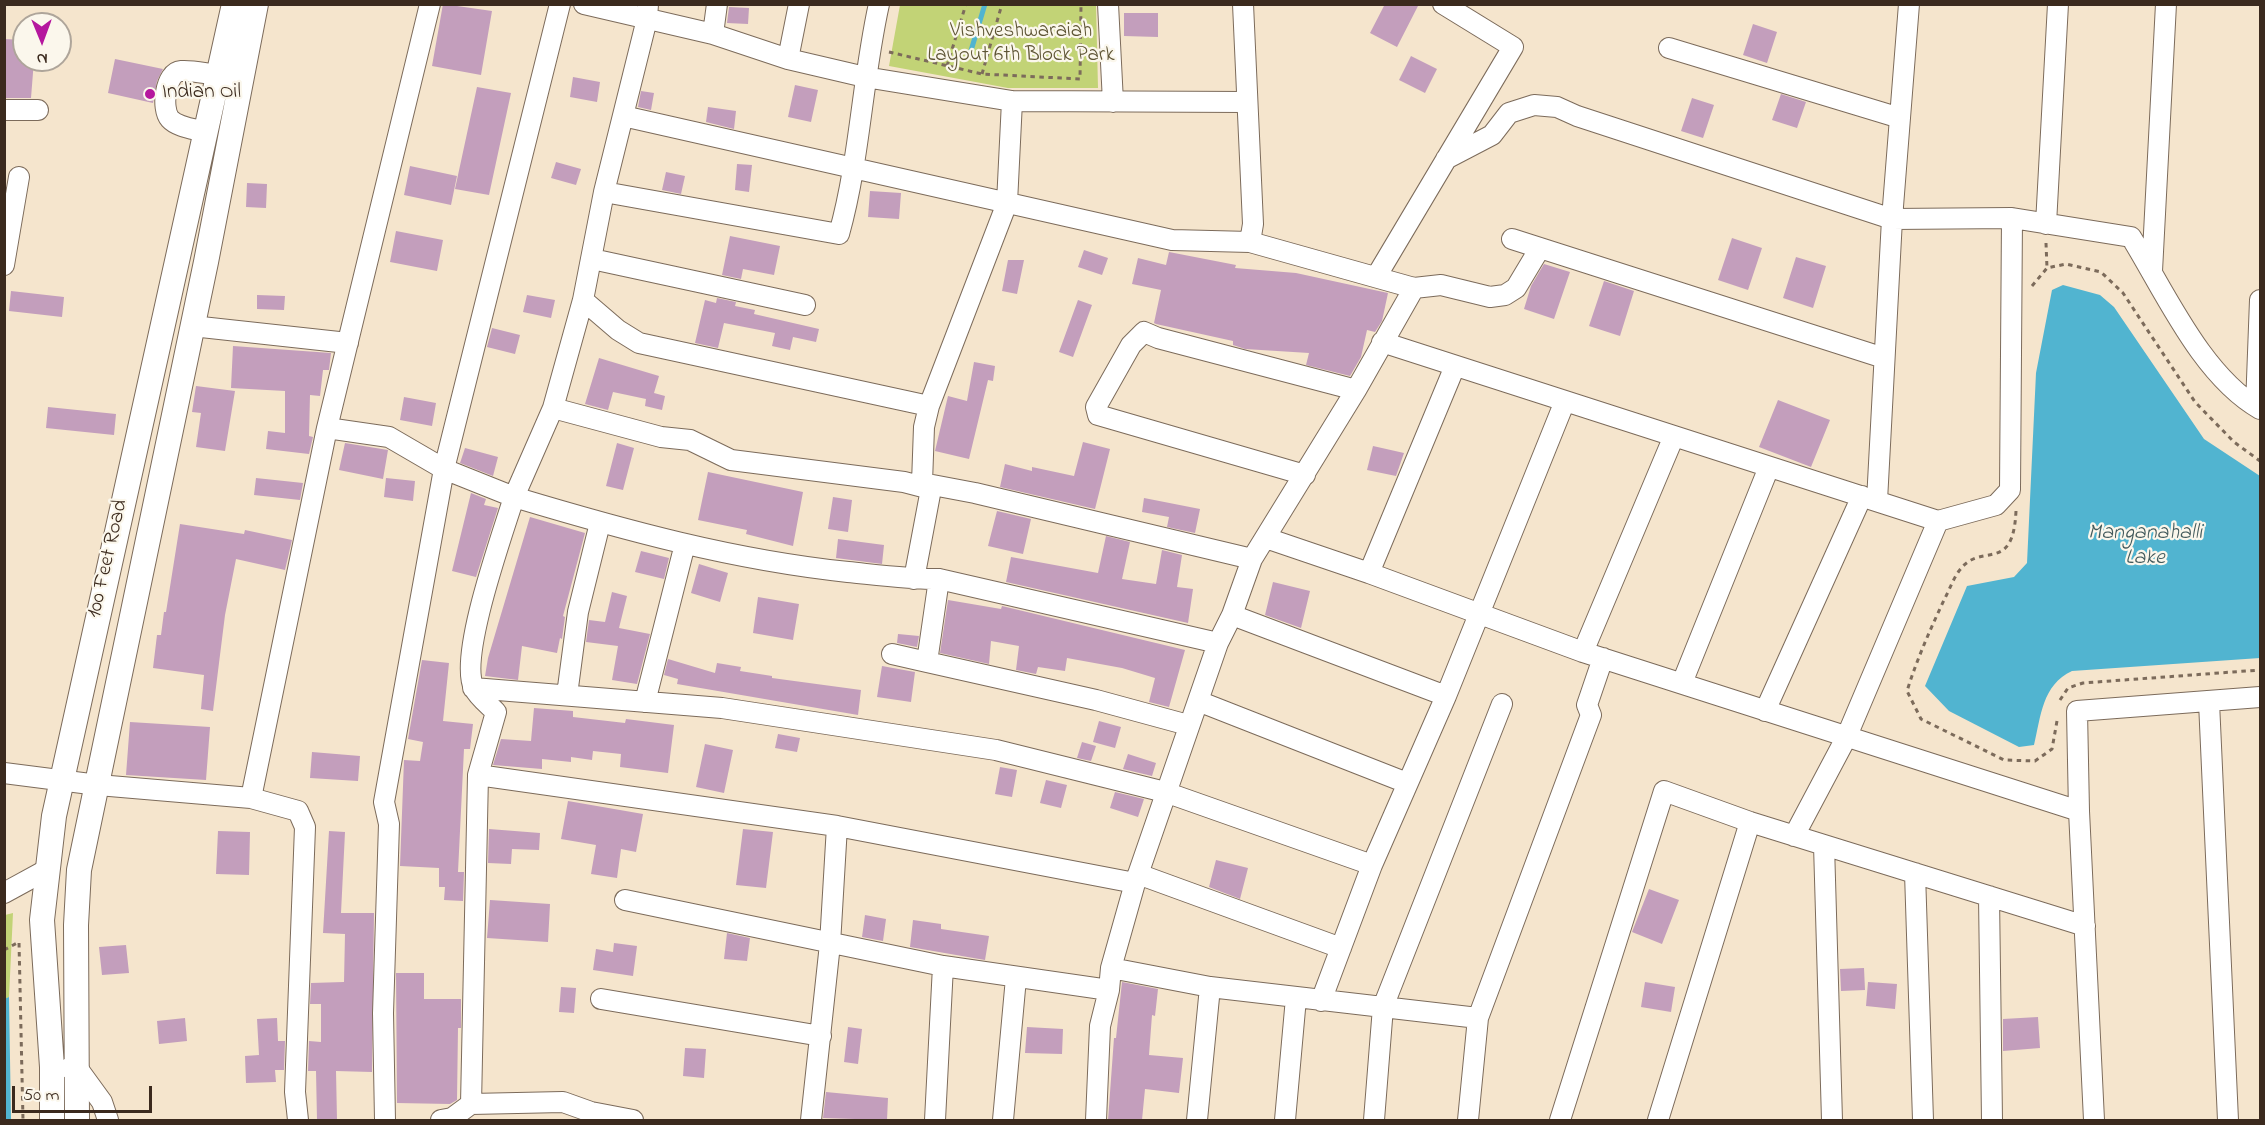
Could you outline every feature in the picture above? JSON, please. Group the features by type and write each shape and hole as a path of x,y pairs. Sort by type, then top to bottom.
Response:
{"main road":[{"name":"100 Feet Road","path":"52,1120 52,1067 42,920 61,780 234,4"},
{"name":"100 Feet Road","path":"77,1120 75,925 79,870 256,4"}],"street":[{"path":"251,798 327,428 430,4"},
{"path":"385,1120 383,1013 389,824 384,802 444,469 560,4"},
{"path":"584,4 647,12 788,59 865,77 1012,101 1246,102"},
{"path":"713,34 717,4"},
{"path":"788,59 799,4"},
{"path":"604,192 839,234 853,169 869,47 879,4"},
{"path":"1108,4 1113,102"},
{"path":"1243,4 1253,224 1250,242"},
{"path":"1376,277 1513,47 1443,4"},
{"path":"1765,711 1869,499 1884,358 1892,219 1909,4"},
{"path":"2046,225 2058,4"},
{"path":"2152,271 2166,4"},
{"path":"471,1104 478,775 496,712 473,688 474,635 514,497 554,408 583,300 604,192 647,12"},
{"path":"1669,48 1900,118"},
{"path":"205,132 173,122 168,117 166,107 169,82 174,73 181,71 219,75"},
{"path":"914,579 927,486 924,427 929,406 1007,203 1012,101"},
{"path":"1446,159 1492,135 1509,113 1534,105 1557,107 1577,116 1892,219 2012,218 2131,237 2175,314 2215,370 2258,408"},
{"path":"4,110 38,110"},
{"path":"623,116 1172,240 1250,242 1414,288 1441,285 1490,297 1505,296 1516,288 1539,248"},
{"path":"4,265 19,177"},
{"path":"1382,342 1938,521 1996,505 2010,490 2012,218"},
{"path":"1512,239 1884,358"},
{"path":"592,259 805,305"},
{"path":"1096,1120 1100,1026 1110,990 1111,968 1136,878 1218,643 1232,615 1252,560 1356,390 1414,288"},
{"path":"583,300 618,330 639,343 929,406"},
{"path":"2258,408 2260,300"},
{"path":"192,326 348,343"},
{"path":"1305,475 1098,415 1096,407 1131,345 1143,332 1158,338 1356,390"},
{"path":"1369,573 1455,366"},
{"path":"1321,1001 1372,865 1446,696 1477,613 1565,401"},
{"path":"554,408 661,437 690,440 731,460 975,492 1252,560"},
{"path":"327,428 389,438 444,469 514,497 600,523 685,544 779,565 914,579 939,579 1218,643"},
{"path":"1583,652 1674,436"},
{"path":"1682,683 1769,467"},
{"path":"1794,836 1846,738 1938,521"},
{"path":"567,695 578,612 600,523"},
{"path":"1266,538 1369,573 1583,652 2079,811"},
{"path":"645,702 685,544"},
{"path":"927,662 939,579"},
{"path":"1232,615 1446,696"},
{"path":"892,654 1096,700 1188,725"},
{"path":"1468,1120 1478,1018 1591,715 1587,705 1603,658"},
{"path":"473,688 722,708 996,750 1166,792 1372,865"},
{"path":"2094,1120 2079,811 2077,711 2260,697"},
{"path":"1198,701 1407,783"},
{"path":"2209,702 2228,1120"},
{"path":"1374,1120 1383,1007 1502,704"},
{"path":"4,773 98,785 190,791 251,798 298,811 305,827 295,1092 298,1120"},
{"path":"478,775 837,826 1136,878 1341,948"},
{"path":"1560,1120 1664,791 1750,822 2085,926"},
{"path":"1658,1120 1750,822"},
{"path":"811,1120 830,944 837,826"},
{"path":"1824,845 1832,1120"},
{"path":"4,893 48,869"},
{"path":"1915,873 1923,1120"},
{"path":"1989,896 1992,1120"},
{"path":"625,900 943,966 1110,990"},
{"path":"935,1120 943,966"},
{"path":"1111,968 1210,987 1478,1018"},
{"path":"1003,1120 1016,978"},
{"path":"1197,1120 1210,987"},
{"path":"1285,1120 1296,998"},
{"path":"600,999 821,1036"},
{"path":"52,1067 78,1069 102,1102 108,1120"},
{"path":"441,1120 452,1118 471,1104 562,1102 591,1112 633,1120"}],"path":[{"path":"947,66 966,4"},
{"path":"982,74 1002,4"},
{"path":"869,47 982,74 1080,79 1081,4"},
{"path":"2046,225 2047,268"},
{"path":"2031,286 2047,268 2066,264 2101,272 2122,293 2195,402 2234,442 2260,461"},
{"path":"2016,502 2015,534 2005,549 1993,556 1974,558 1959,570 1920,651 1907,691 1921,718 2004,760 2036,761 2052,749 2057,719"},
{"path":"2059,709 2060,699 2068,688 2083,683 2260,670"},
{"path":"4,950 19,942 22,1120"}],"green space":[{"name":"Vishveshwaraiah Layout 6th Block Park","path":"900,5 1096,5 1098,88 1008,88 889,66"},
{"path":"13,913 9,997 5,999 5,915"}],"water":[{"name":"Manganahalli Lake","path":"2063,285 2100,295 2114,307 2204,439 2260,476 2260,658 2072,671 2054,684 2044,702 2034,745 2019,747 1949,711 1925,686 1967,586 2014,577 2027,563 2036,373 2052,290"},
{"path":"9,997 11,1120 5,1120 4,999"}],"building":[{"path":"443,4 492,11 481,75 432,66"},
{"path":"1385,4 1419,4 1397,47 1370,33"},
{"path":"729,7 749,8 748,24 727,23"},
{"path":"1124,13 1158,13 1158,37 1124,36"},
{"path":"1753,24 1777,32 1767,63 1743,55"},
{"path":"4,39 12,39 12,72 33,72 31,98 4,98"},
{"path":"1411,56 1437,69 1425,93 1399,80"},
{"path":"115,59 163,69 157,81 153,103 108,93"},
{"path":"573,77 600,82 597,102 570,97"},
{"path":"795,85 818,90 811,122 788,117"},
{"path":"477,87 511,93 489,195 455,189"},
{"path":"641,91 654,93 651,110 638,107"},
{"path":"1781,94 1806,102 1797,128 1772,120"},
{"path":"1692,98 1714,105 1703,138 1681,131"},
{"path":"708,107 736,111 734,129 706,122"},
{"path":"556,162 581,169 576,185 551,178"},
{"path":"737,164 752,165 749,192 735,190"},
{"path":"410,166 457,176 451,205 404,195"},
{"path":"666,172 685,176 681,194 662,190"},
{"path":"247,183 267,184 266,208 246,207"},
{"path":"870,191 901,193 899,219 868,217"},
{"path":"396,231 443,240 437,271 390,262"},
{"path":"730,236 780,246 774,275 743,269 741,279 722,275"},
{"path":"1732,238 1762,248 1748,290 1718,280"},
{"path":"1084,250 1108,258 1102,275 1078,267"},
{"path":"1169,252 1236,265 1235,268 1296,273 1388,293 1382,321 1375,332 1367,330 1361,357 1350,376 1306,365 1309,353 1245,349 1233,345 1233,341 1156,324 1154,323 1161,290 1132,284 1138,258 1166,265"},
{"path":"1796,257 1826,266 1813,308 1783,298"},
{"path":"1008,260 1024,260 1017,294 1002,291"},
{"path":"1544,264 1570,272 1554,319 1524,309 1531,286"},
{"path":"1604,281 1634,291 1620,336 1589,326"},
{"path":"11,291 64,297 62,317 9,311"},
{"path":"257,295 285,296 284,310 257,309"},
{"path":"527,295 555,300 551,318 523,312"},
{"path":"717,298 736,302 735,306 755,310 754,314 819,329 816,342 793,337 790,350 772,346 775,333 724,323 718,348 695,343 705,300 716,303"},
{"path":"1078,300 1092,305 1073,357 1059,352"},
{"path":"492,328 520,335 515,354 487,347"},
{"path":"233,346 331,353 329,370 323,370 320,396 310,395 309,436 313,437 309,454 266,449 268,431 285,433 285,391 231,388"},
{"path":"599,358 659,376 654,393 665,396 662,410 645,406 646,399 613,392 608,410 585,404"},
{"path":"974,362 995,366 993,381 988,380 969,459 935,451 948,396 967,401"},
{"path":"196,386 235,391 225,451 196,447 201,413 192,412"},
{"path":"404,397 436,403 432,426 400,420"},
{"path":"1778,400 1830,420 1811,467 1759,447"},
{"path":"48,407 116,414 114,435 46,428"},
{"path":"1083,442 1110,449 1095,509 1000,487 1005,464 1032,471 1032,467 1074,476"},
{"path":"345,443 388,450 383,479 339,470"},
{"path":"617,443 634,448 623,490 606,486"},
{"path":"1373,446 1404,453 1396,476 1367,470"},
{"path":"465,448 498,457 493,476 460,463"},
{"path":"708,472 803,492 793,546 746,534 747,530 698,520"},
{"path":"256,478 303,483 300,500 254,495"},
{"path":"386,478 415,481 413,501 384,497"},
{"path":"471,493 486,499 484,505 498,508 476,577 452,571"},
{"path":"833,497 852,500 848,532 828,529"},
{"path":"1144,498 1200,509 1195,533 1167,527 1169,517 1142,512"},
{"path":"997,511 1031,519 1023,554 988,546"},
{"path":"530,517 585,533 563,616 565,617 562,639 560,638 557,653 522,646 518,680 485,676 488,658"},
{"path":"180,524 244,534 245,530 292,540 285,570 236,559 225,615 213,711 201,709 204,675 153,668 157,635 161,635 164,612 166,612"},
{"path":"1106,536 1130,542 1122,579 1156,584 1162,550 1182,555 1177,587 1193,589 1188,623 1006,582 1011,557 1098,573"},
{"path":"838,539 884,545 882,564 836,558"},
{"path":"641,551 669,558 664,579 635,572"},
{"path":"699,564 728,573 720,602 691,593"},
{"path":"1273,582 1310,591 1301,628 1265,615"},
{"path":"612,592 627,596 619,628 650,634 637,684 612,680 618,646 586,642 589,620 605,622"},
{"path":"758,597 799,604 793,640 753,633"},
{"path":"948,600 1001,609 1002,606 1185,650 1169,707 1149,702 1155,678 1122,668 1067,658 1065,671 1038,667 1036,674 1016,670 1019,646 991,641 989,664 940,653"},
{"path":"898,634 919,636 917,647 897,643"},
{"path":"668,659 715,673 717,663 741,667 740,671 772,676 772,678 861,690 858,715 677,684 678,679 664,675"},
{"path":"422,660 449,663 443,721 473,724 470,749 464,749 458,872 464,872 463,901 444,900 445,887 439,887 439,868 400,866 404,760 420,761 423,742 408,739"},
{"path":"882,666 915,672 911,702 877,697"},
{"path":"534,708 573,711 573,717 625,723 626,719 674,725 668,773 620,767 621,754 593,751 592,760 571,757 571,762 542,759 542,769 493,765 501,739 531,741"},
{"path":"1099,721 1121,727 1115,748 1093,742"},
{"path":"130,722 210,727 206,780 126,775"},
{"path":"778,734 800,738 797,752 775,748"},
{"path":"1082,742 1096,746 1091,761 1077,758"},
{"path":"705,744 733,750 724,793 696,787"},
{"path":"312,752 360,756 358,781 310,778"},
{"path":"1128,754 1156,763 1152,776 1123,769"},
{"path":"1000,767 1017,770 1012,797 995,794"},
{"path":"1046,780 1067,785 1061,808 1040,803"},
{"path":"1115,792 1144,799 1138,817 1110,808"},
{"path":"568,801 643,814 636,852 621,849 617,878 591,874 596,845 561,839"},
{"path":"489,829 540,833 539,850 512,849 511,864 488,863"},
{"path":"743,829 773,832 766,888 736,885"},
{"path":"218,831 250,832 249,875 216,874"},
{"path":"329,831 345,832 341,913 374,913 372,1072 336,1071 337,1120 317,1120 316,1071 308,1071 309,1041 321,1042 321,1004 310,1004 311,983 344,982 345,934 323,933"},
{"path":"1216,860 1248,868 1240,899 1209,887"},
{"path":"1649,889 1679,900 1662,944 1632,932"},
{"path":"490,900 550,904 548,942 487,938"},
{"path":"865,915 886,919 883,941 862,937"},
{"path":"913,920 941,924 941,929 989,936 985,960 910,947"},
{"path":"727,933 750,938 747,961 724,959"},
{"path":"614,943 637,946 633,976 593,970 596,949 613,952"},
{"path":"126,945 129,973 102,975 99,947"},
{"path":"1864,968 1865,990 1841,991 1840,969"},
{"path":"396,973 424,973 424,999 461,999 461,1028 458,1028 457,1100 450,1104 397,1103"},
{"path":"1122,982 1158,989 1155,1016 1152,1015 1149,1055 1183,1058 1179,1093 1145,1089 1142,1120 1108,1120 1114,1038 1116,1038"},
{"path":"1645,982 1675,987 1671,1012 1641,1007"},
{"path":"1868,982 1897,984 1895,1009 1866,1006"},
{"path":"561,987 576,988 574,1013 559,1012"},
{"path":"2038,1017 2040,1048 2003,1051 2003,1019"},
{"path":"185,1018 187,1041 159,1044 157,1021"},
{"path":"277,1018 278,1041 285,1041 284,1070 275,1070 276,1082 246,1083 245,1056 259,1055 257,1019"},
{"path":"848,1027 862,1029 858,1064 844,1062"},
{"path":"1027,1027 1063,1029 1062,1054 1025,1053"},
{"path":"685,1048 706,1049 704,1078 683,1076"},
{"path":"826,1092 888,1098 887,1120 823,1118"}],"waterway":[{"path":"970,54 985,4"}],"place":[{"name":"Indian Oil","path":"150,94"}]}
